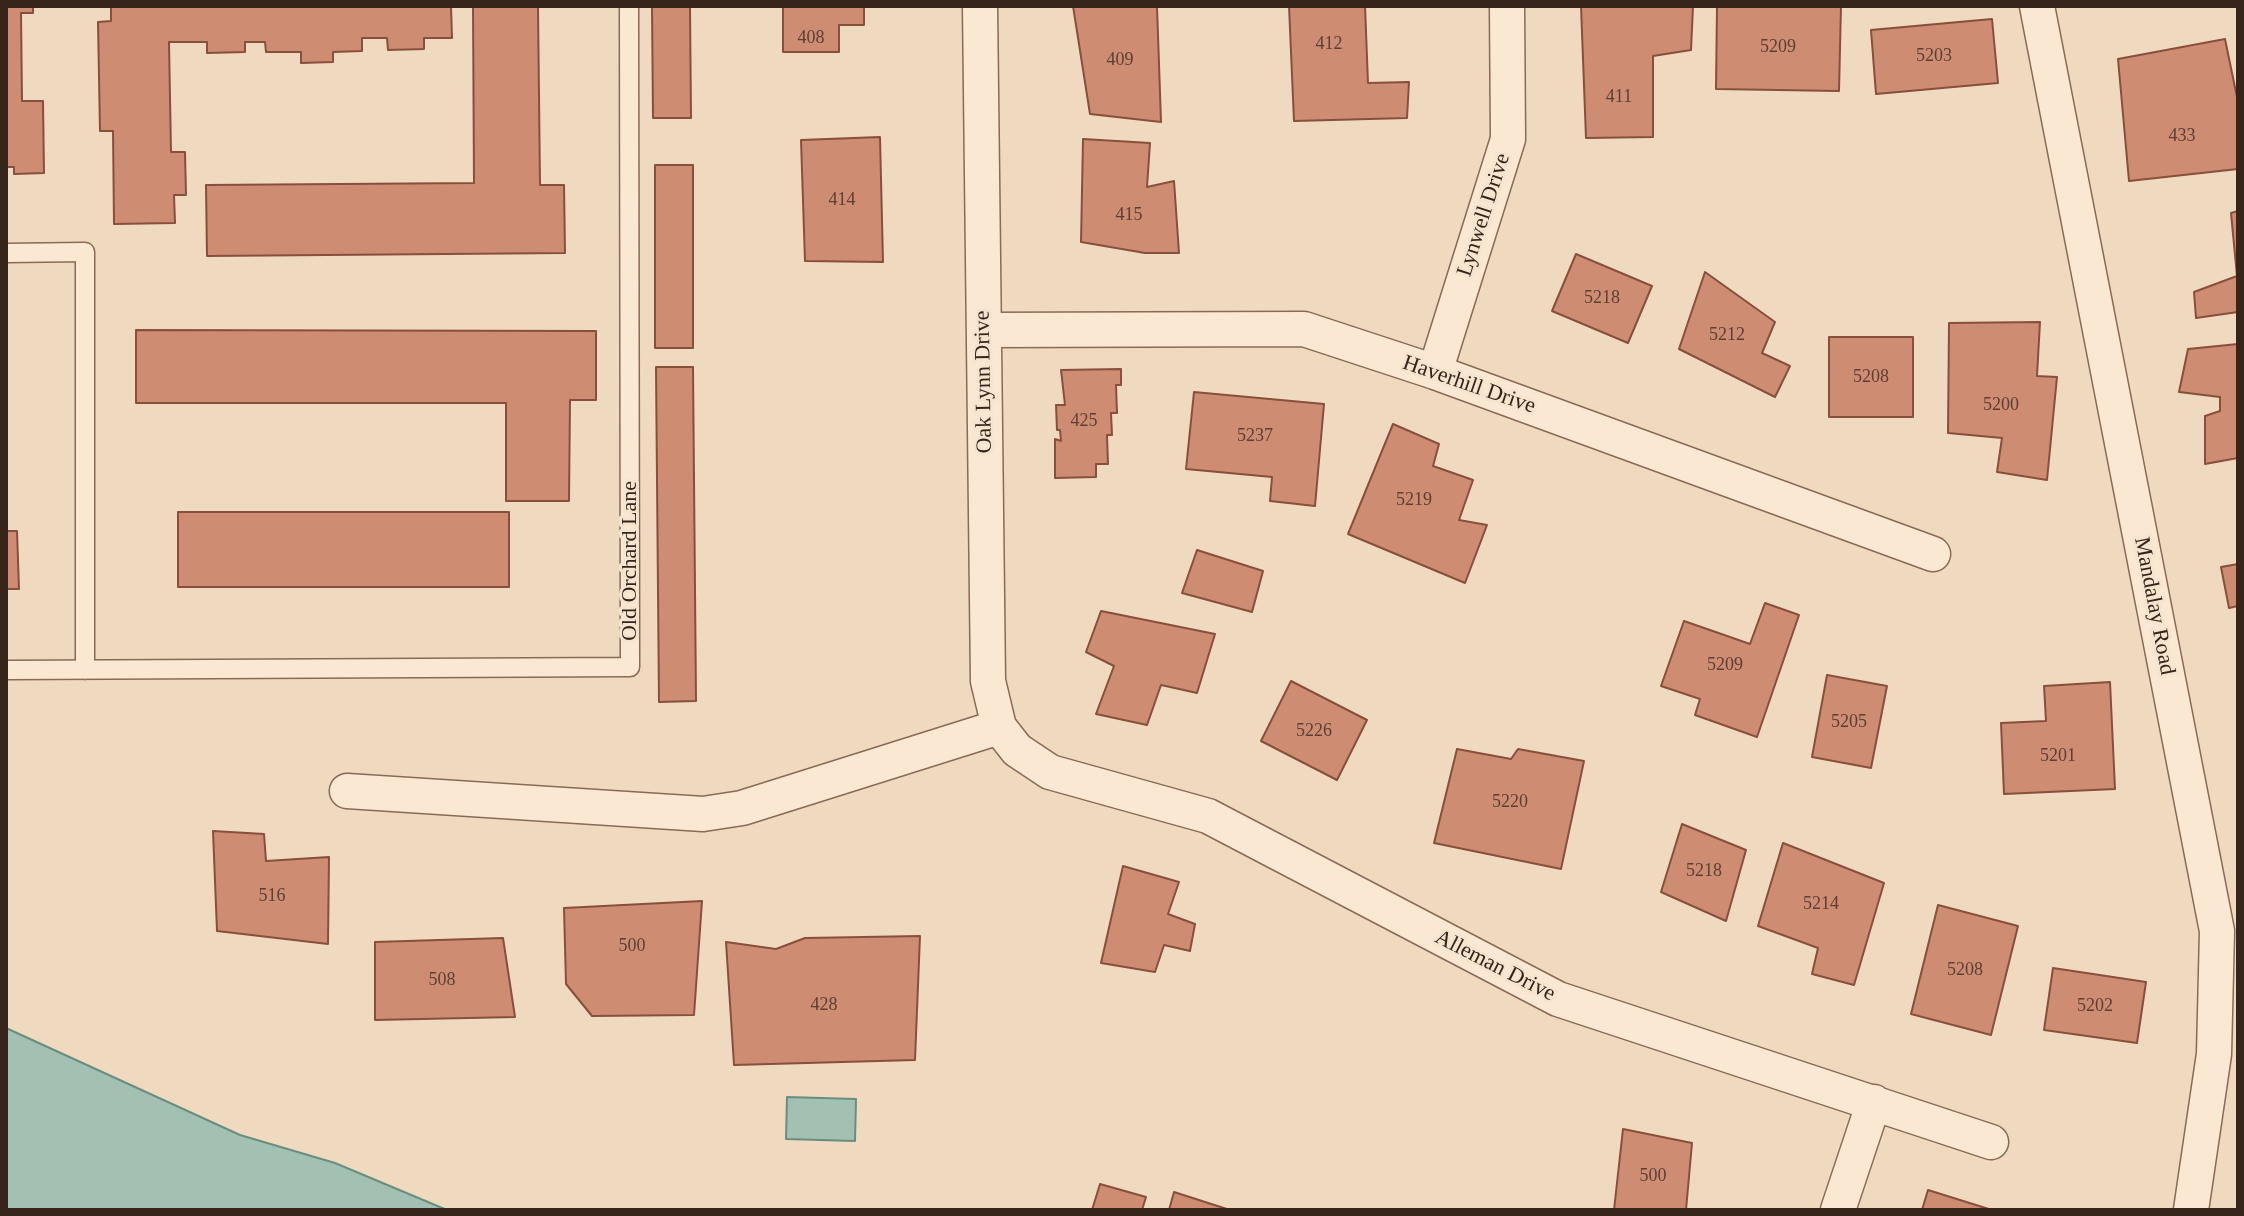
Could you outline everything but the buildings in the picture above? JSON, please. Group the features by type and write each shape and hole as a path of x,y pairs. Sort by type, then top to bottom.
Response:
{"street":[{"name":"Oak Lynn Drive","path":"980,6 988,681 1008,739"},
{"name":"Lynwell Drive","path":"1435,372 1508,139 1507,6"},
{"name":"Mandalay Road","path":"2037,6 2217,931 2214,1054 2191,1210"},
{"name":"Haverhill Drive","path":"984,330 1304,329 1435,372 1933,554"},
{"path":"347,791 703,814 742,808 1008,739"},
{"name":"Alleman Drive","path":"1008,739 1050,772 1208,816 1558,999 1991,1142"},
{"path":"1838,1210 1874,1102"}],"lane":[{"name":"Old Orchard Lane","path":"85,670 630,667 629,6"},
{"path":"6,253 85,252 85,670 6,670"}],"shaded area":[{"path":"6,1028 240,1135 335,1163 447,1210 6,1210"},
{"path":"787,1097 856,1099 855,1141 786,1139"}]}
